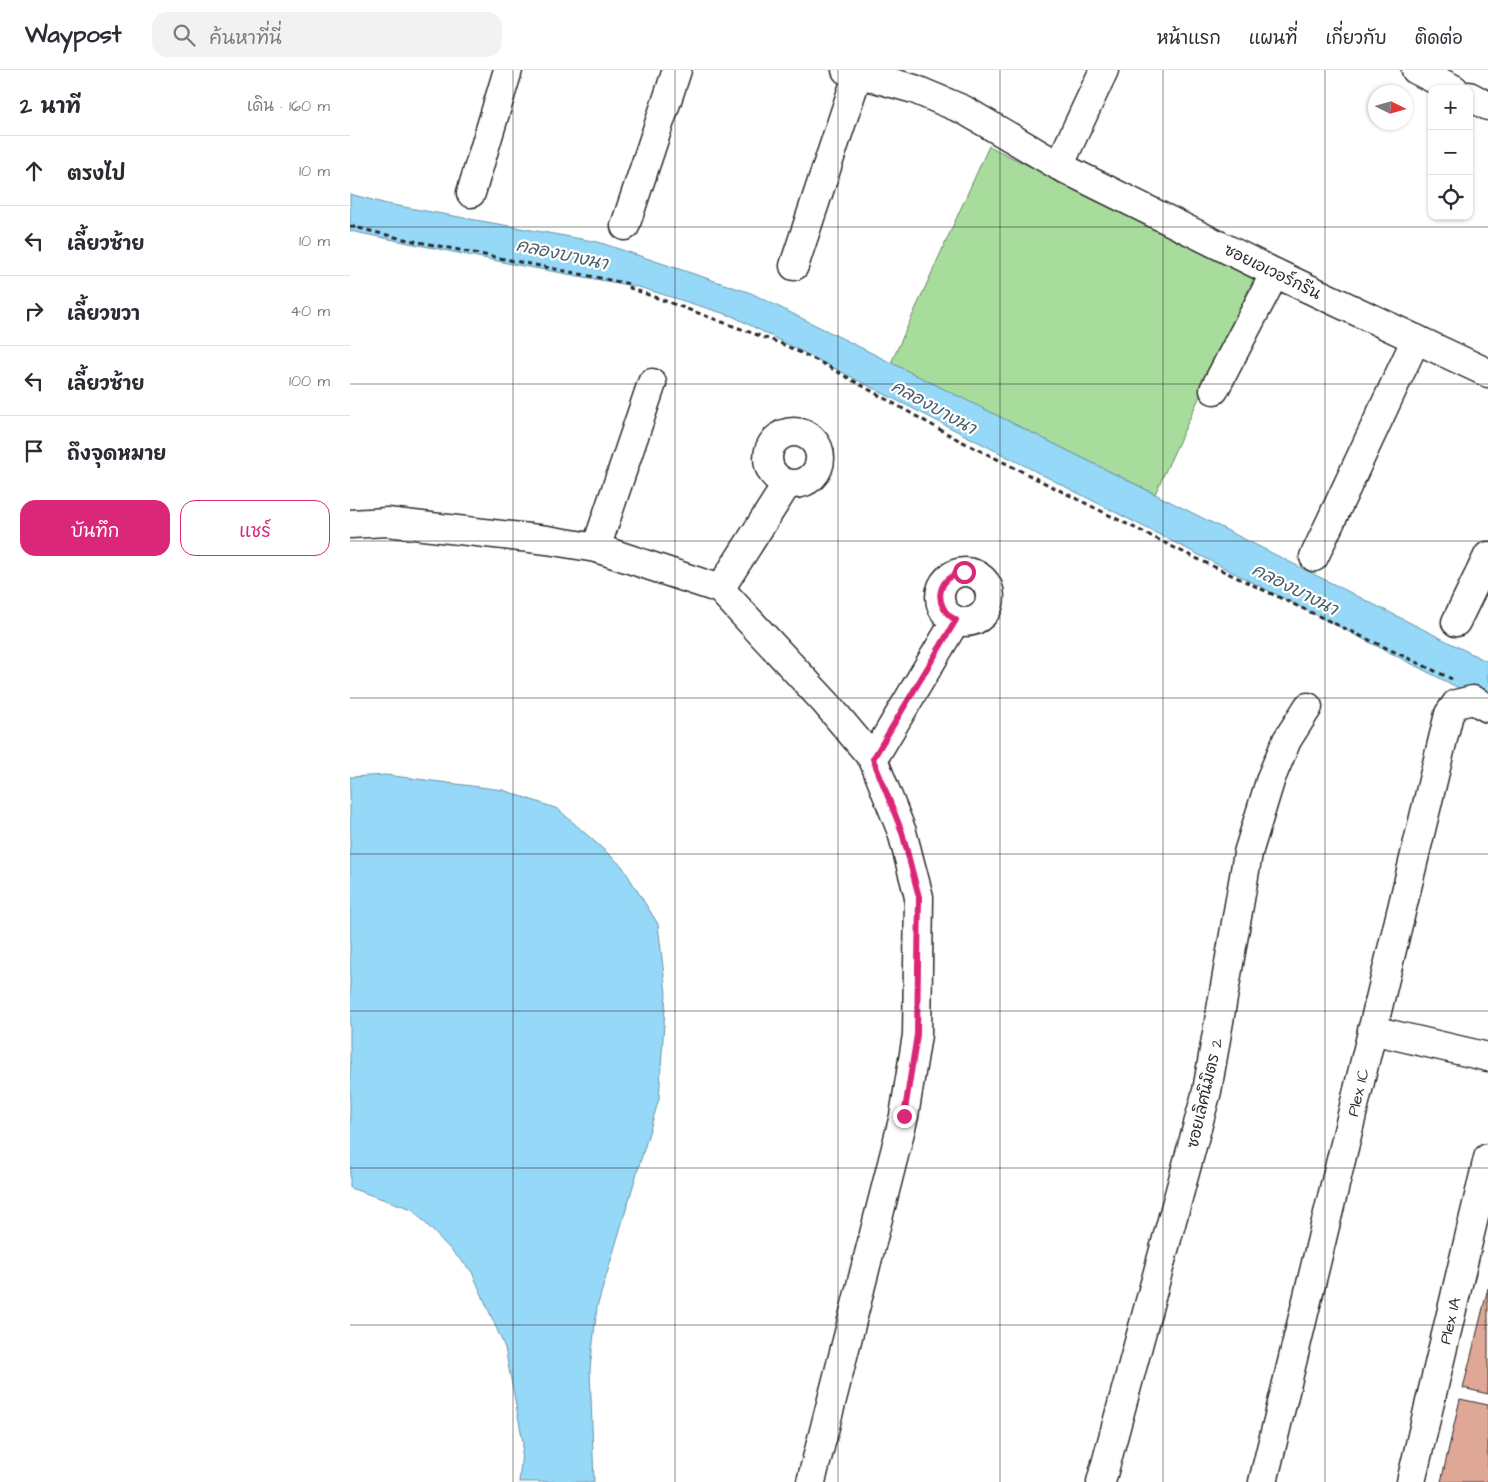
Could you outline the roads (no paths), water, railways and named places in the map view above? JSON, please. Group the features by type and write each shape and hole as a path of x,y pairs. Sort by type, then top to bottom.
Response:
{"street":[{"path":"471,193 508,70"},
{"path":"625,226 677,70"},
{"path":"1059,166 1104,70"},
{"path":"1416,70 1446,85"},
{"path":"794,266 852,72"},
{"name":"ซอยเอเวอร์กรีน","path":"852,72 914,89 964,110 1059,166 1274,272 1488,373"},
{"path":"1473,98 1488,106"},
{"path":"1214,390 1274,272"},
{"path":"1314,557 1416,339"},
{"path":"596,548 652,383"},
{"path":"720,589 788,484"},
{"path":"350,524 387,522 548,540 596,548 720,589 825,702 873,759 902,832 919,897 917,1035 904,1116 811,1482"},
{"path":"1456,622 1488,556"},
{"path":"873,759 956,620"},
{"name":"Plex 1C","path":"1263,1482 1449,714 1456,693 1488,708"},
{"name":"ซอยเลิศนิมิตร 2","path":"1101,1482 1207,1091 1248,853 1271,778 1288,740 1308,707"},
{"path":"1372,1030 1488,1058"},
{"name":"Plex 1A","path":"1411,1482 1488,1158"}],"water":[{"name":"คลองบางนา","path":"350,194 387,204 598,242 751,293 1488,662 1488,703 732,316 639,287 512,264 350,231"},
{"path":"386,775 503,790 558,809 622,866 658,924 666,993 659,1099 597,1307 590,1369 594,1482 519,1482 523,1442 505,1348 472,1272 412,1209 350,1188 350,777"}]}
